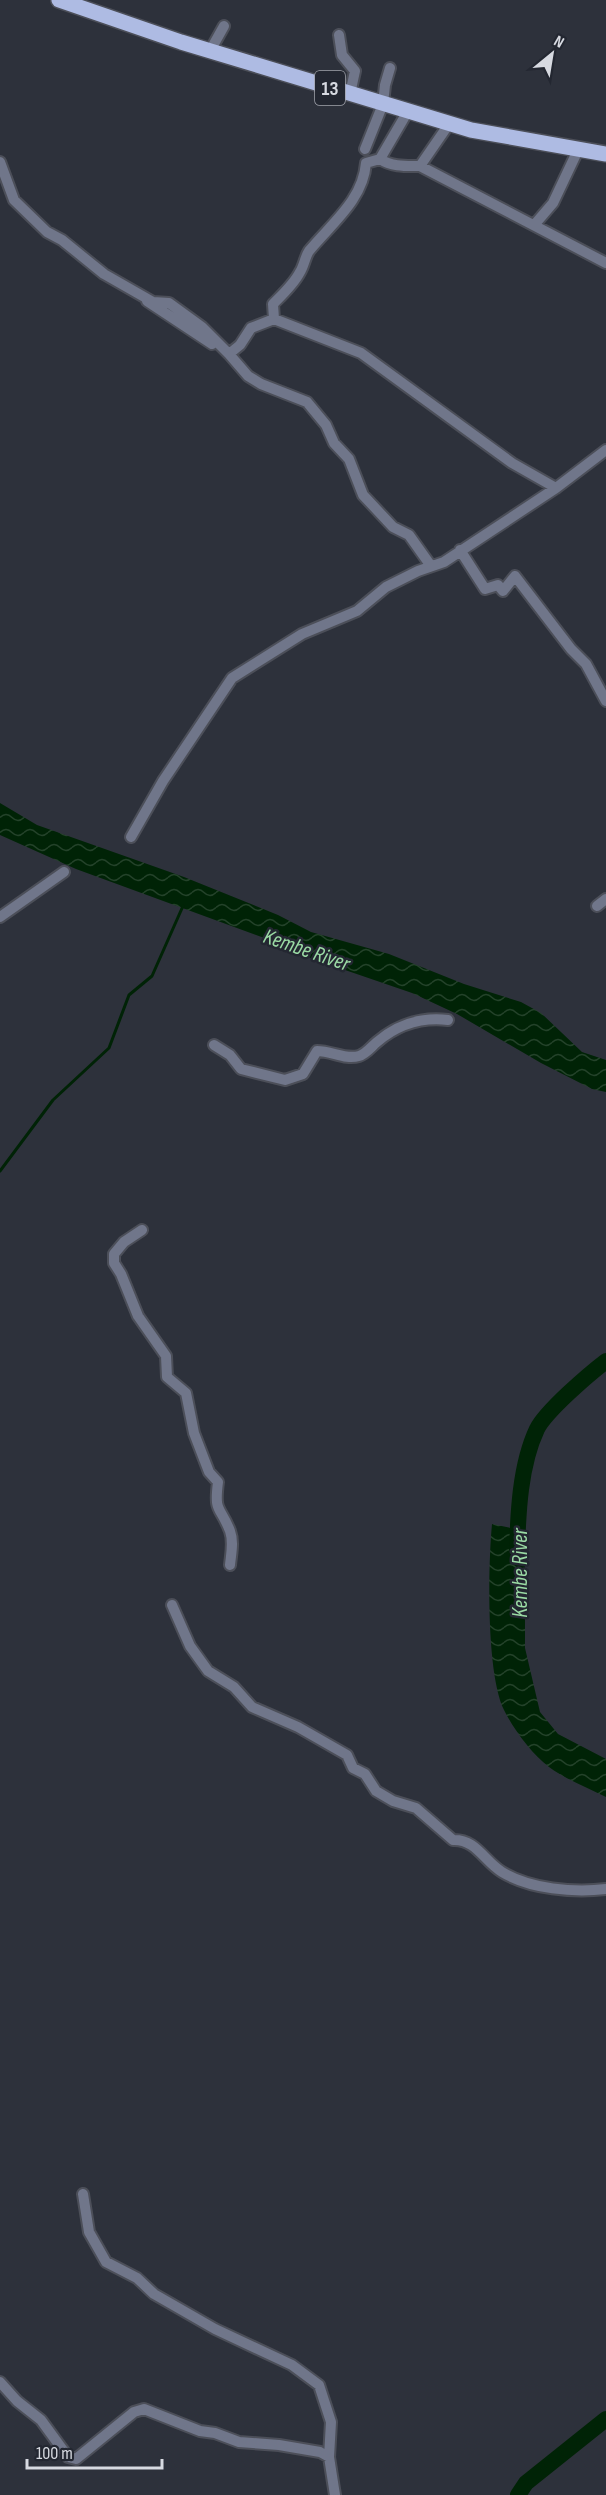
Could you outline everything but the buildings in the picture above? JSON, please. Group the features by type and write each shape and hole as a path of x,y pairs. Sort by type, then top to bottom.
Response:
{"main road":[{"name":"13","path":"59,0 210,51 449,123 606,154"}],"street":[{"path":"210,51 224,26"},
{"path":"339,35 342,55 355,71 350,94"},
{"path":"390,68 383,104 362,145 386,163 420,166 606,263"},
{"path":"274,319 273,304 300,274 308,253 336,223 358,192 365,180 366,163 379,159 408,111"},
{"path":"420,166 449,123"},
{"path":"535,224 553,203 578,150"},
{"path":"0,162 14,200 25,213 104,274 153,302 169,303 202,327 248,376 261,384 307,402 326,425 334,443 349,459 363,495 393,527 409,535 430,566"},
{"path":"225,351 240,345 251,328 274,319 361,353 512,463 556,488"},
{"path":"131,837 163,780 232,678 302,634 357,611 386,587 430,566 444,562 556,488 606,450"},
{"path":"460,550 485,589 498,585 502,591 515,576 571,650 586,664 606,701"},
{"path":"0,916 64,872"},
{"path":"214,1046 230,1055 241,1069 285,1080 303,1074 317,1051 330,1051 349,1059 363,1055 399,1027 429,1018 448,1020"},
{"path":"142,1230 124,1242 114,1254 114,1263 121,1274 138,1316 166,1356 167,1377 186,1393 194,1432 209,1472 218,1482 217,1511 230,1531 232,1545 230,1565"},
{"path":"172,1605 190,1646 208,1671 234,1687 252,1707 298,1727 347,1755 353,1768 365,1774 376,1791 393,1801 416,1808 453,1840 464,1839 477,1848 484,1858 502,1872 526,1882 581,1892 606,1889"},
{"path":"83,2194 89,2232 106,2262 137,2278 154,2294 215,2329 292,2365 319,2385 331,2422 329,2457 335,2495"},
{"path":"0,2382 17,2401 41,2420 68,2457 76,2459 134,2412 144,2409 200,2431 215,2433 239,2442 279,2445 320,2452 329,2457"}],"water":[{"path":"0,803 37,825 184,877 278,915 311,932 389,954 464,984 521,1002 541,1013 582,1052 606,1060 606,1092 592,1089 541,1063 457,1014 412,993 313,959 278,943 76,869 0,835"},
{"path":"492,1524 525,1531 525,1648 540,1712 558,1734 606,1759 606,1797 562,1775 543,1762 524,1741 504,1710 498,1693 491,1646 489,1592"}],"waterway":[{"path":"0,1171 53,1100 109,1048 129,995 152,976 183,906"},
{"name":"Kembe River","path":"517,1552 523,1473 537,1429 558,1403 606,1361"},
{"name":"Kembe River","path":"518,2495 526,2483 606,2419"}]}
